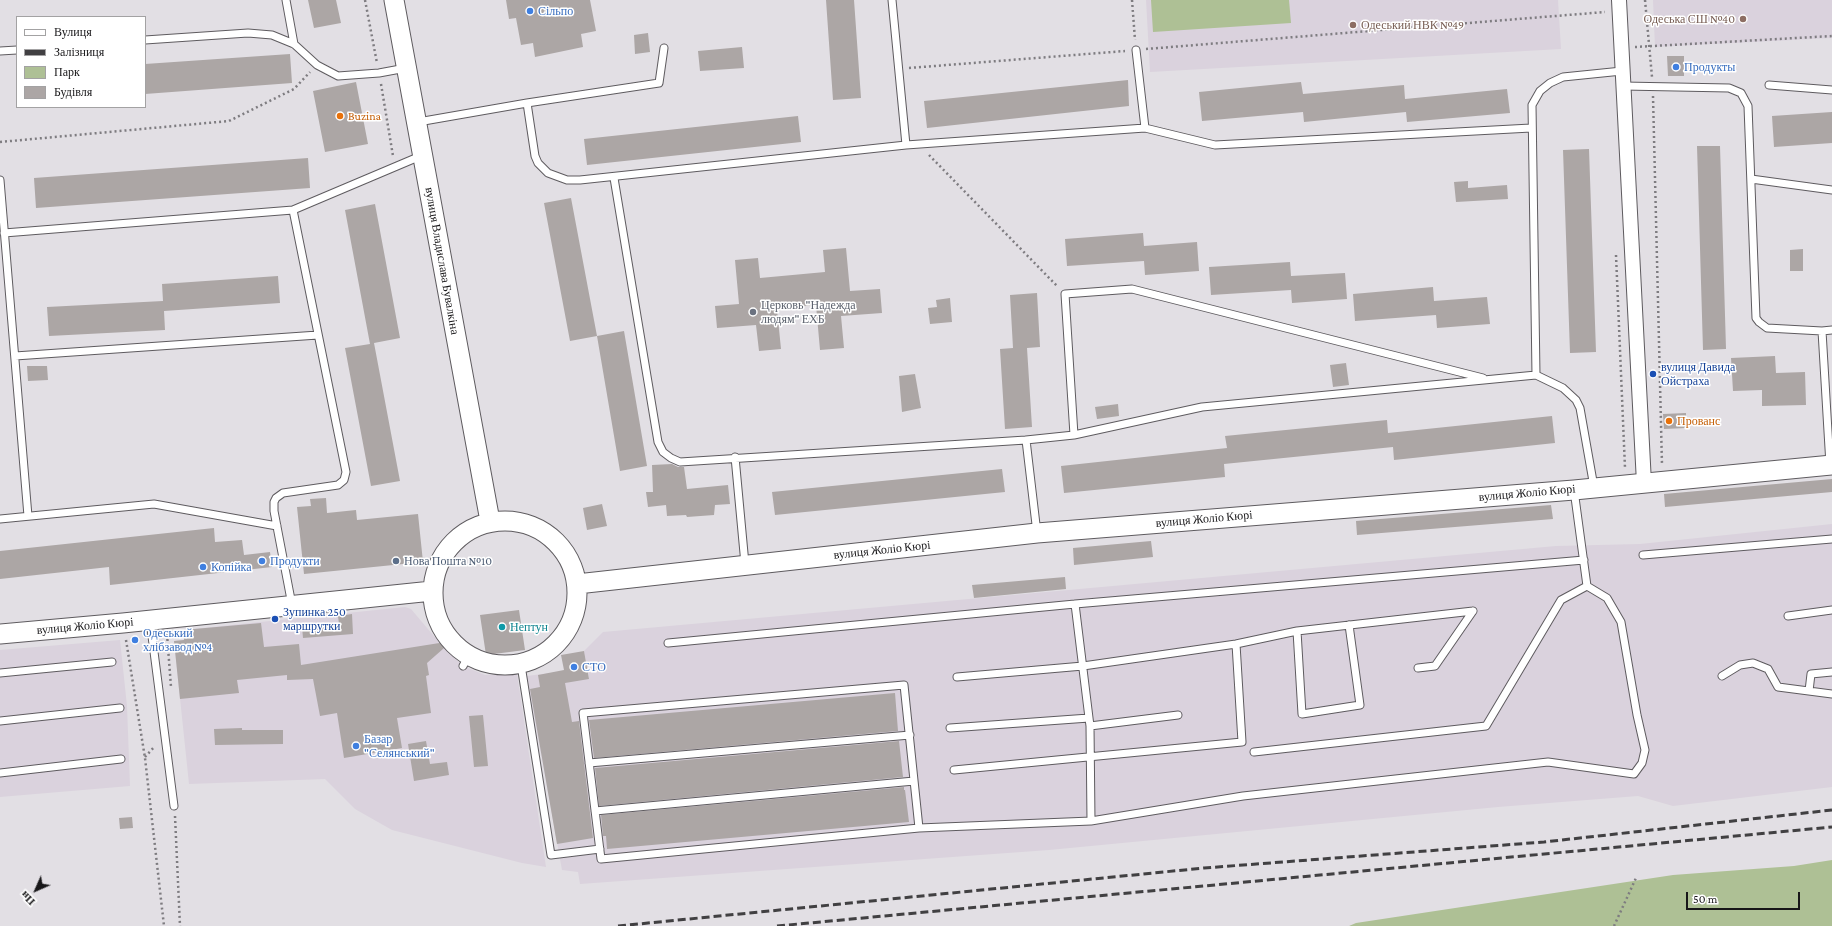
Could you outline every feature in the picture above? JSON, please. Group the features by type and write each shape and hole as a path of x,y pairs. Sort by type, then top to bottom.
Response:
{"street":[{"name":"вулиця Владислава Бувалкіна","path":"394,0 490,521"},
{"path":"1619,0 1644,483"},
{"name":"вулиця Жоліо Кюрі","path":"577,584 745,564 1037,533 1574,490 1831,465"},
{"path":"490,521 514,521 537,528 556,542 570,561 577,584 576,608 568,630 552,648 532,661 521,665 508,666 466,661 463,652 446,636 436,614 432,591 437,567 449,546 468,530 490,521"},
{"name":"вулиця Жоліо Кюрі","path":"0,634 123,623 432,591"}],"lane":[{"path":"286,0 294,44"},
{"path":"892,0 906,145"},
{"path":"146,40 248,33 272,35 294,44 317,65 338,76 379,73 406,68"},
{"path":"416,123 527,103 659,83 664,48"},
{"path":"0,51 16,50"},
{"path":"1136,50 1145,128"},
{"path":"1536,375 1531,128 1532,105 1540,92 1550,83 1563,77 1622,71"},
{"path":"1769,85 1832,90"},
{"path":"1623,86 1729,88 1742,93 1748,106 1756,318 1767,328 1832,330"},
{"path":"527,103 535,156 538,163 548,173 567,180 614,178 906,145 1145,128 1215,145 1531,128"},
{"path":"4,233 293,210 423,155"},
{"path":"614,178 658,442 663,452 680,462 735,457 1026,440 1074,435 1202,407 1536,375 1567,391 1576,400 1580,408 1594,488"},
{"path":"1751,179 1832,190"},
{"path":"0,180 28,516"},
{"path":"292,606 273,506 274,502 279,495 293,490 334,486 341,483 345,476 293,210"},
{"path":"1074,435 1065,294 1132,289 1489,380"},
{"path":"1822,330 1831,465"},
{"path":"15,356 318,336"},
{"path":"1026,440 1037,533"},
{"path":"735,457 745,564"},
{"path":"1574,490 1587,586"},
{"path":"0,519 154,504 277,526"},
{"path":"1643,554 1832,539"},
{"path":"668,643 1075,604 1584,560"},
{"path":"1254,752 1486,726 1561,600 1587,586"},
{"path":"919,828 904,685 583,713 601,859 919,828 1091,820 1243,796 1548,762 1634,774 1642,763 1645,750 1637,715 1621,622 1607,598 1587,586"},
{"path":"1075,604 1090,726 1089,758 1091,820"},
{"path":"1788,616 1832,610"},
{"path":"957,677 1082,666 1236,644 1297,631 1473,611 1435,666 1418,668"},
{"path":"150,620 174,806"},
{"path":"1297,631 1302,714 1360,705 1349,625"},
{"path":"954,770 1242,742 1236,644"},
{"path":"0,673 112,662"},
{"path":"1722,676 1740,665 1753,663 1768,669 1778,687 1832,694"},
{"path":"521,665 551,855 600,849"},
{"path":"1809,691 1811,674 1832,672"},
{"path":"0,721 120,708"},
{"path":"1090,726 1178,715"},
{"path":"950,728 1089,718"},
{"path":"589,763 910,736"},
{"path":"0,772 121,759"},
{"path":"595,811 914,781"}],"path":[{"path":"1132,0 1136,50"},
{"path":"1645,0 1653,86 1663,481"},
{"path":"898,69 1605,12"},
{"path":"1621,48 1832,36"},
{"path":"0,142 229,121 294,89 317,65"},
{"path":"918,144 1065,294"},
{"path":"123,623 145,758 164,926"},
{"path":"174,806 180,926"},
{"path":"1614,926 1636,878"}],"shaded area":[{"name":"Одеський НВК №49","path":"1146,0 1558,0 1561,49 1150,72"},
{"name":"Одеська СШ №40","path":"1653,0 1832,0 1832,38 1655,47"},
{"path":"1832,524 1832,787 1673,806 1638,796 1498,807 1049,850 580,884 578,872 562,870 527,676 550,673 552,685 589,678 584,651 603,632 1556,546 1640,544"},
{"name":"Базар \"Селянський\"","path":"405,607 411,609 444,648 463,666 485,675 517,674 546,867 522,863 392,830 355,809 325,779 189,784 174,641 184,640 183,630"},
{"path":"120,640 127,706 130,786 0,797 0,650"}],"green space":[{"path":"1151,0 1289,0 1291,23 1153,32"},
{"path":"1832,860 1832,926 1349,926 1356,923 1673,875 1794,866"}],"building":[{"path":"308,0 336,0 341,23 314,28"},
{"path":"506,0 590,0 596,31 581,34 583,47 535,57 533,43 521,45 516,18 509,19"},
{"path":"826,0 854,0 861,98 833,100"},
{"path":"648,33 650,52 635,54 634,35"},
{"path":"742,47 744,68 700,71 698,51"},
{"path":"290,54 292,83 146,94 146,64"},
{"path":"1667,56 1684,56 1684,76 1668,76"},
{"path":"1128,80 1129,106 927,128 924,101"},
{"path":"356,82 368,144 325,152 313,91"},
{"path":"1301,82 1303,94 1404,85 1405,99 1507,89 1510,113 1407,122 1406,112 1304,122 1303,112 1202,121 1199,92"},
{"path":"1832,112 1832,143 1774,147 1772,116"},
{"path":"798,116 801,142 587,165 584,139"},
{"path":"1697,146 1720,146 1726,349 1703,350"},
{"path":"1589,149 1596,352 1570,353 1563,150"},
{"path":"308,158 310,188 36,208 34,178"},
{"path":"1468,181 1468,188 1507,185 1508,199 1456,202 1454,182"},
{"path":"571,198 597,336 570,341 544,203"},
{"path":"375,204 400,338 374,343 400,481 371,486 345,348 370,344 345,210"},
{"path":"1143,233 1144,246 1197,242 1199,271 1145,275 1144,261 1067,266 1065,239"},
{"path":"846,248 850,291 880,289 882,313 841,316 844,348 820,350 816,305 777,309 781,349 759,351 756,325 717,328 715,306 739,304 735,260 758,258 760,278 825,272 823,250"},
{"path":"1803,249 1803,271 1790,271 1790,250"},
{"path":"1290,262 1291,276 1345,273 1347,299 1292,303 1291,290 1211,295 1209,267"},
{"path":"278,276 280,303 164,311 165,330 49,336 47,307 163,301 162,284"},
{"path":"1433,287 1434,301 1487,297 1490,324 1437,328 1436,315 1355,321 1353,294"},
{"path":"1037,293 1040,347 1027,348 1032,427 1005,429 1000,349 1013,348 1010,295"},
{"path":"950,298 952,322 930,324 928,308 937,307 936,300"},
{"path":"624,331 647,466 620,471 597,336"},
{"path":"1775,356 1776,373 1805,372 1806,405 1762,406 1762,390 1733,391 1731,358"},
{"path":"1346,363 1349,385 1333,387 1330,365"},
{"path":"27,366 47,366 48,380 28,381"},
{"path":"915,374 921,408 902,412 899,376"},
{"path":"1118,404 1119,416 1097,419 1095,407"},
{"path":"1686,413 1686,428 1664,429 1663,414"},
{"path":"1552,416 1555,443 1394,460 1393,447 1224,464 1225,477 1064,493 1061,466 1227,448 1225,436 1387,420 1388,433"},
{"path":"672,464 678,467 684,467 687,489 728,485 730,504 715,505 714,515 687,517 686,515 667,516 666,505 648,507 646,492 653,492 652,465"},
{"path":"1002,469 1005,492 775,515 772,492"},
{"path":"1832,479 1832,492 1665,507 1664,494"},
{"path":"326,498 327,513 356,510 357,520 418,514 423,562 304,574 297,507 311,506 310,499"},
{"path":"602,504 607,526 587,530 583,508"},
{"path":"1551,505 1553,519 1357,535 1356,521"},
{"path":"214,528 215,542 242,540 244,555 270,552 272,567 110,585 109,567 0,579 0,551"},
{"path":"1151,541 1153,557 1074,565 1073,548"},
{"path":"1065,577 1066,589 974,598 972,585"},
{"name":"Нептун","path":"519,610 525,650 486,655 480,615"},
{"path":"352,614 353,634 303,638 302,627 339,624 338,616"},
{"path":"261,623 264,647 299,644 301,665 452,641 427,663 429,675 426,676 431,713 397,718 402,748 344,758 337,713 320,716 313,679 287,680 287,675 237,680 239,693 180,699 174,641 184,640 183,630"},
{"path":"584,651 589,679 565,683 572,722 579,721 593,838 557,844 530,689 540,687 538,675 564,670 561,655"},
{"path":"895,693 898,731 594,758 589,720"},
{"path":"483,715 488,766 474,767 469,716"},
{"path":"242,728 242,730 283,730 283,744 215,745 214,729"},
{"path":"426,741 430,764 447,762 449,775 414,781 408,744"},
{"path":"899,741 903,777 599,806 595,768"},
{"path":"904,787 909,822 607,849 606,836 603,836 601,815"},
{"path":"132,817 133,828 120,829 119,818"}],"railway":[{"path":"618,926 1204,868 1544,842 1832,810"},
{"path":"777,926 1832,827"}],"place":[{"name":"Сільпо","path":"530,11"},
{"name":"Одеська СШ №40","path":"1743,19"},
{"name":"Одеський НВК №49","path":"1353,25"},
{"name":"Продукты","path":"1676,67"},
{"name":"Buzina","path":"340,116"},
{"name":"Церковь \"Надежда людям\" ЕХБ","path":"753,312"},
{"name":"вулиця Давида Ойстраха","path":"1653,374"},
{"name":"Прованс","path":"1669,421"},
{"name":"Продукти","path":"262,561"},
{"name":"Нова Пошта №10","path":"396,561"},
{"name":"Копійка","path":"203,567"},
{"name":"Зупинка 250 маршрутки","path":"275,619"},
{"name":"Нептун","path":"502,627"},
{"name":"Одеський хлібзавод №4","path":"135,640"},
{"name":"СТО","path":"574,667"},
{"name":"Базар \"Селянський\"","path":"356,746"}]}
